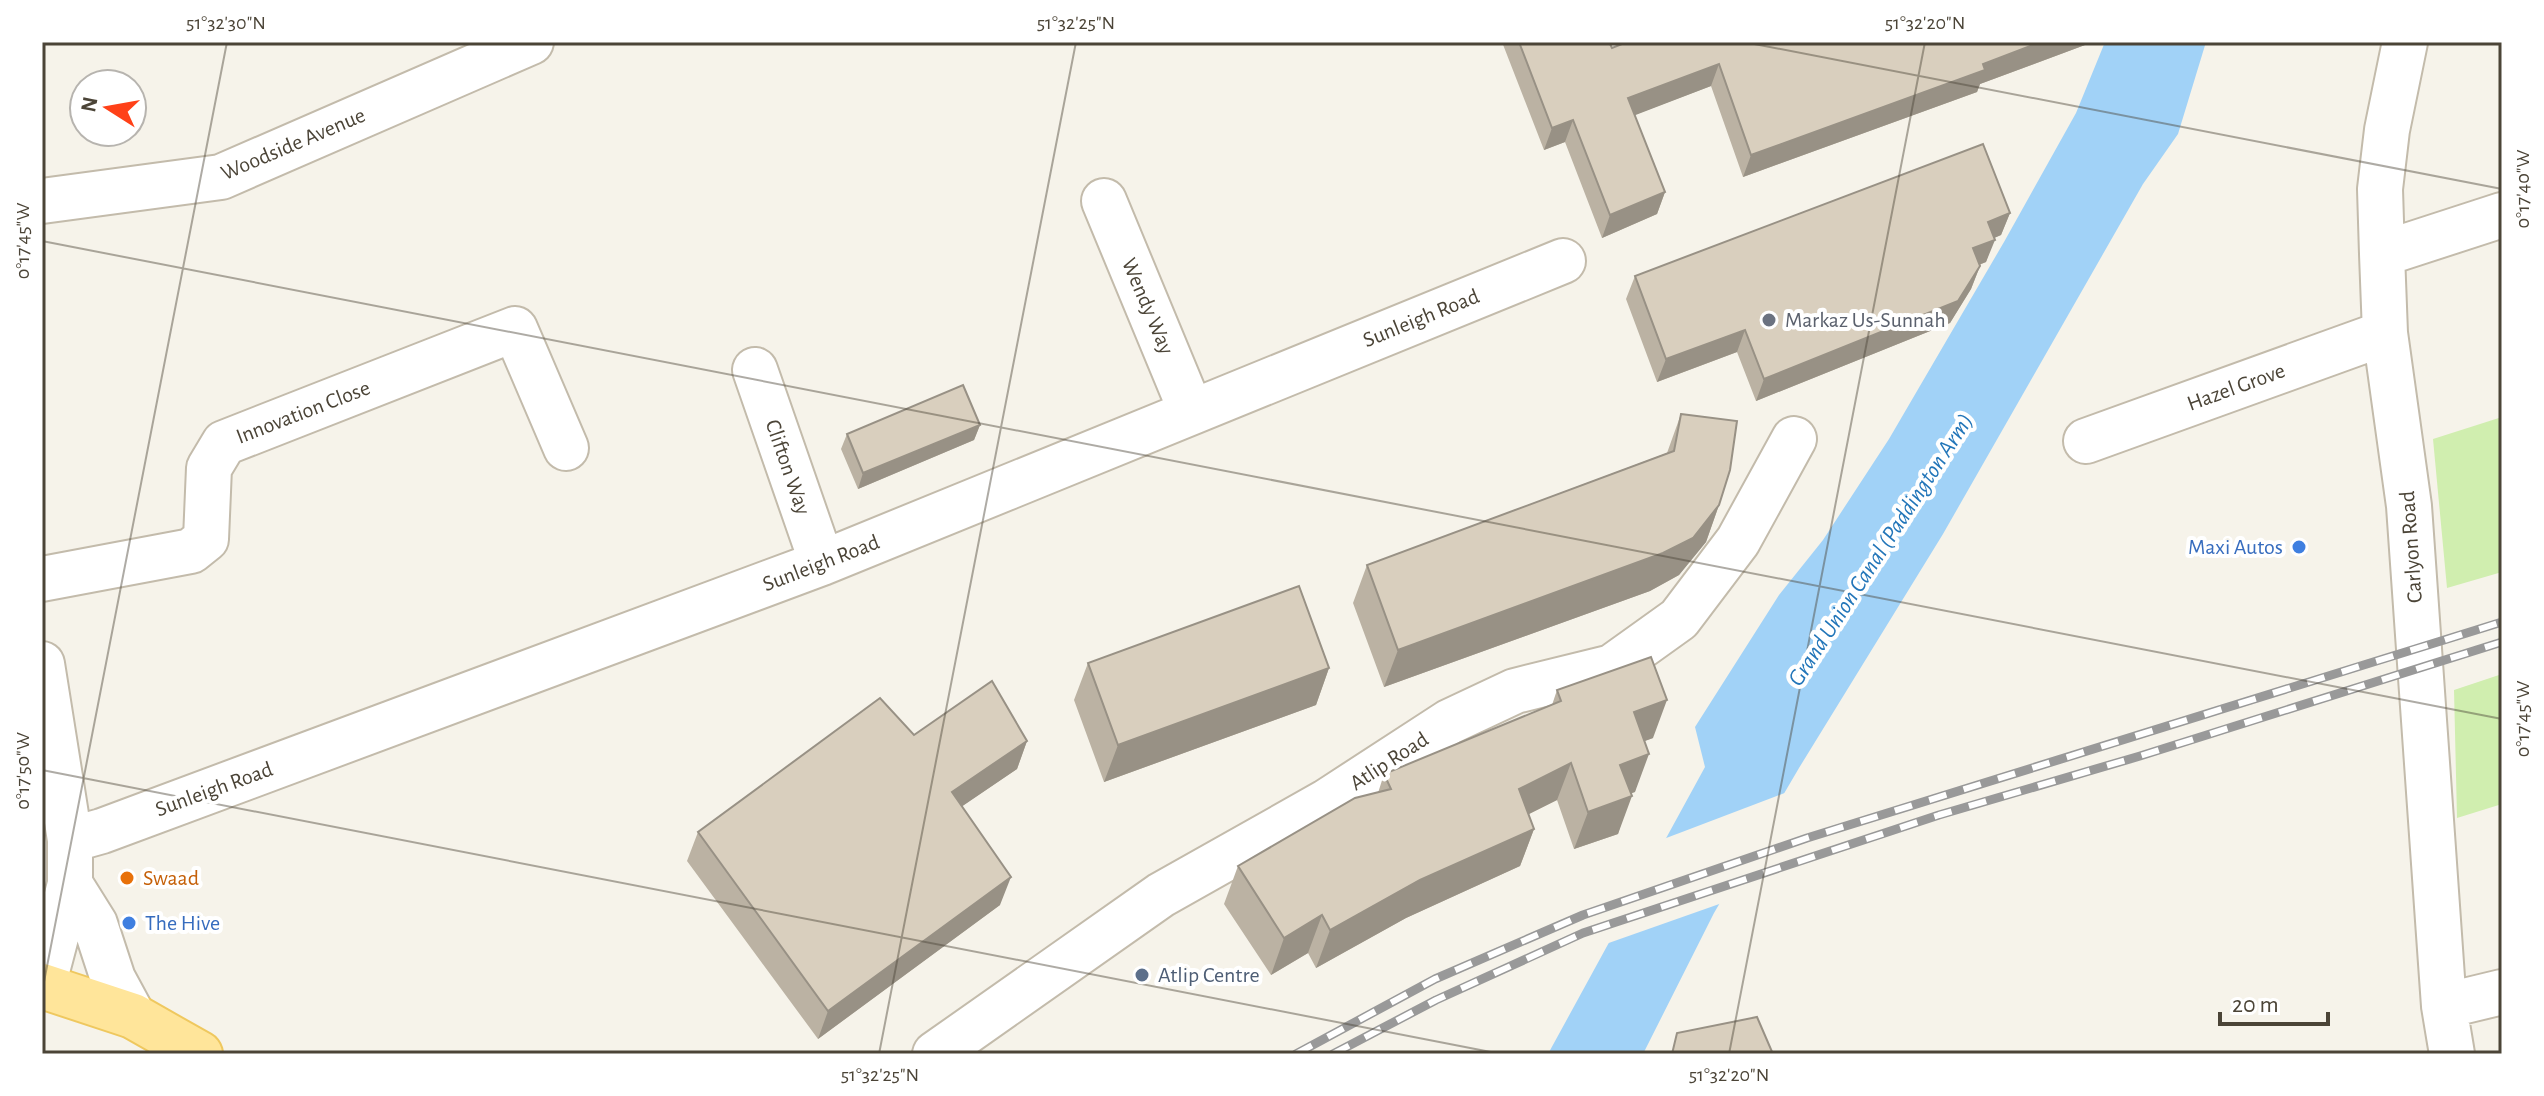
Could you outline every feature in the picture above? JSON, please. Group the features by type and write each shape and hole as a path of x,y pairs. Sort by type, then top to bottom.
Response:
{"main road":[{"path":"43,986 133,1016 200,1054"}],"street":[{"name":"Woodside Avenue","path":"42,201 221,177 531,42"},
{"name":"Carlyon Road","path":"2405,42 2387,130 2380,189 2385,333 2409,506 2447,1053"},
{"name":"Wendy Way","path":"1104,201 1191,411"},
{"path":"2382,254 2502,215"},
{"name":"Sunleigh Road","path":"70,840 102,831 822,563 1563,261"},
{"name":"Innovation Close","path":"42,579 191,551 206,539 209,468 224,443 515,329 566,448"},
{"name":"Hazel Grove","path":"2086,441 2385,333"},
{"name":"Clifton Way","path":"755,370 822,563"},
{"name":"Atlip Road","path":"935,1054 1161,895 1326,802 1449,722 1515,691 1612,667 1679,619 1738,541 1794,439"},
{"path":"42,664 70,840 70,884 43,986"},
{"path":"70,884 95,924 113,979 133,1016"},
{"path":"2444,1006 2502,992"}],"green space":[{"path":"2502,417 2502,572 2447,588 2433,439"},
{"path":"2502,674 2502,804 2457,818 2454,690"}],"water":[{"name":"Grand Union Canal (Paddington Arm)","path":"2105,42 2206,42 2178,134 2143,184 1943,534 1714,913 1643,1054 1548,1054 1705,767 1695,727 1779,595 1823,540 1889,439 2076,113"}],"pier":[{"path":"1790,791 1725,902 1603,945 1661,840"}],"building":[{"path":"1519,42 1609,42 1612,48 1627,42 2041,42 1983,64 1985,70 1751,155 1719,64 1628,98 1665,192 1610,215 1573,120 1552,128"},
{"path":"1983,144 2010,213 1988,222 1995,240 1973,248 1980,266 1958,301 1764,379 1745,330 1666,359 1635,276"},
{"path":"963,385 980,425 863,473 847,434"},
{"path":"1681,414 1737,421 1730,470 1719,505 1693,538 1663,553 1398,650 1367,565 1674,451"},
{"path":"1299,586 1329,668 1118,745 1088,663"},
{"path":"1651,657 1667,700 1634,712 1649,754 1620,765 1632,796 1588,812 1571,763 1519,789 1534,829 1420,880 1330,930 1322,915 1284,938 1238,866 1355,798 1391,789 1384,774 1561,701 1557,690"},
{"path":"992,681 1027,741 952,792 1011,877 828,1011 698,832 880,698 914,735"},
{"path":"1757,1017 1773,1054 1672,1054 1677,1033"}],"railway":[{"path":"1296,1054 1435,979 1583,915 1807,838 2502,622"},
{"path":"1333,1054 1436,1000 1583,933 1939,815 2140,756 2502,642"}],"place":[{"name":"Markaz Us-Sunnah","path":"1769,320"},
{"name":"Maxi Autos","path":"2299,547"},
{"name":"Swaad","path":"127,878"},
{"name":"The Hive","path":"129,923"},
{"name":"Atlip Centre","path":"1142,975"}]}
